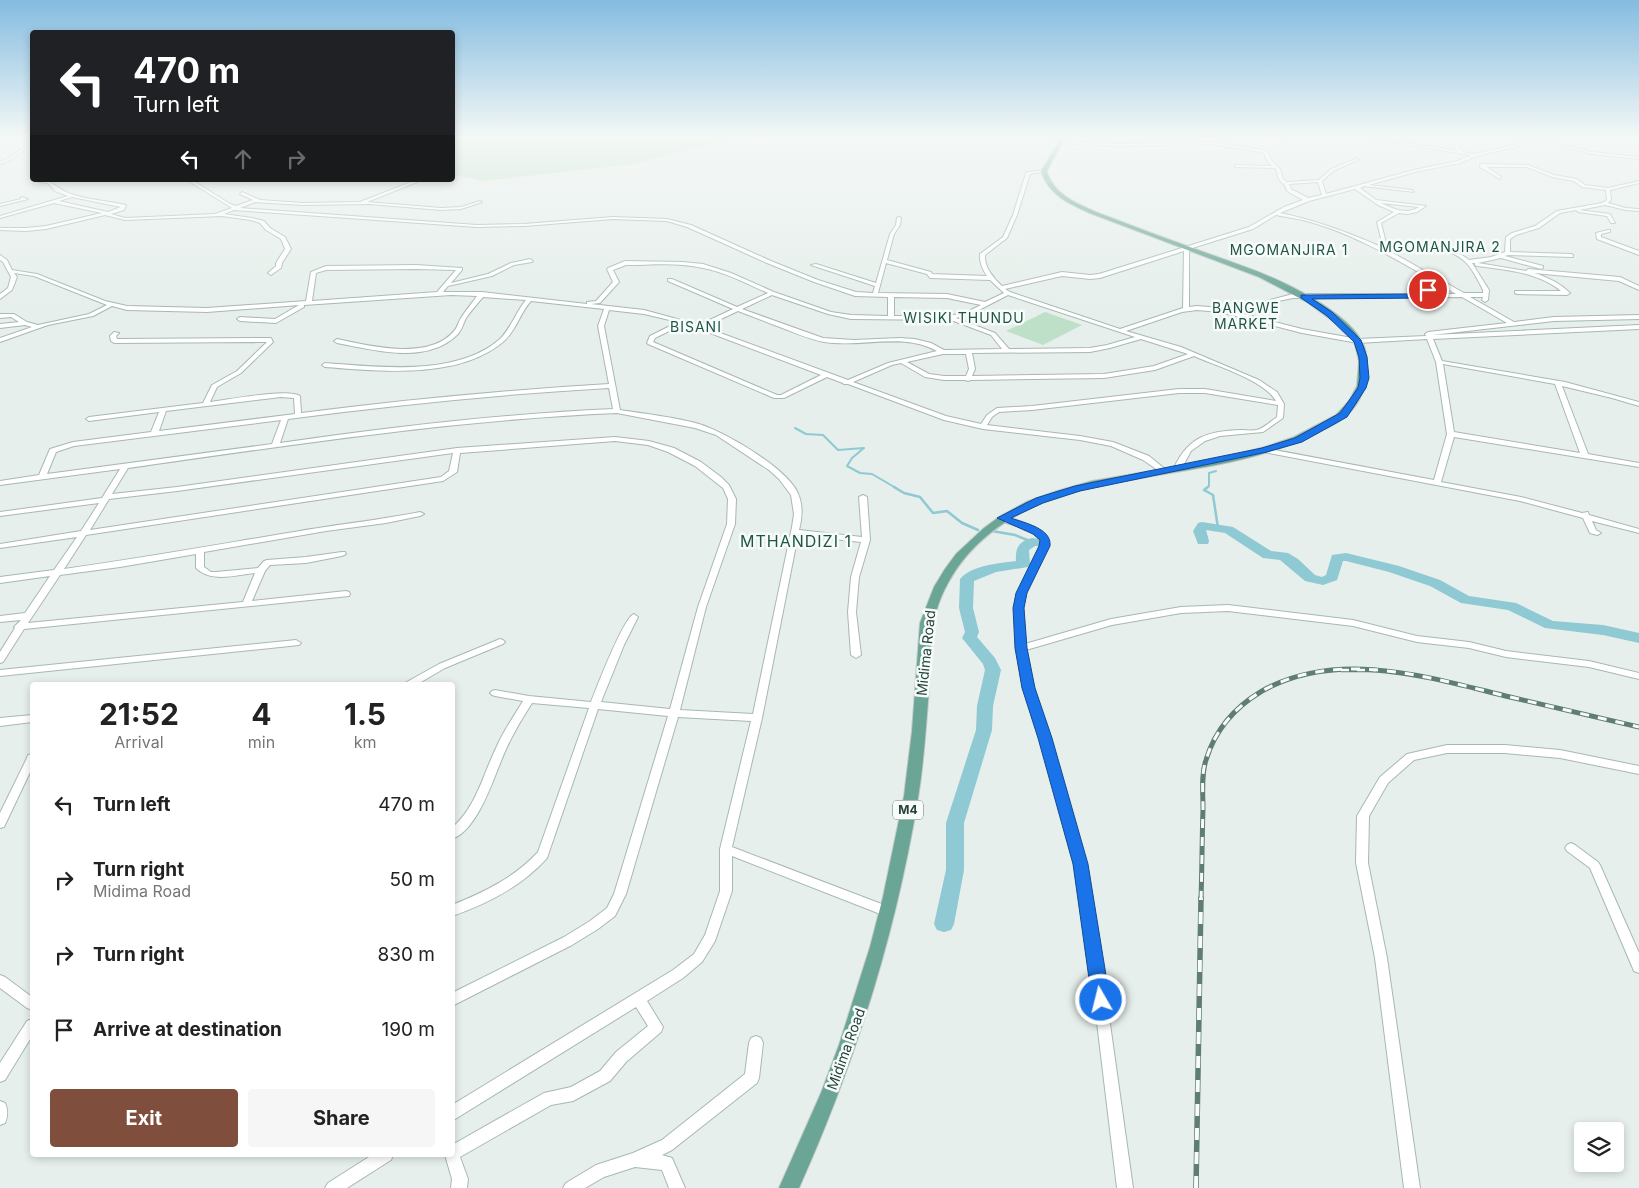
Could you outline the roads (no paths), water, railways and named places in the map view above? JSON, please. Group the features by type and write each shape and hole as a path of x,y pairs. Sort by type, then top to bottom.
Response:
{"main road":[{"path":"1061,193 1074,204 1101,216 1253,272 1304,296 1329,313 1358,341"},
{"name":"Midima Road","path":"789,1188 808,1149 840,1067 867,989 888,912 911,794 926,623 931,604 939,586 964,550 1002,518 1021,508 1056,495 1092,485 1264,450 1298,440 1344,415 1362,388 1364,378 1363,357 1358,341"}],"street":[{"path":"0,229 41,228 107,214 122,209 124,205 66,193"},
{"path":"210,193 235,208 477,226 524,225 613,218 667,220 689,226 769,262 855,294 947,296 985,304"},
{"path":"243,193 259,201"},
{"path":"357,204 385,193"},
{"path":"1022,193 1015,215 1004,238 983,254 982,260 992,278 1001,288 1008,293 1195,354 1257,381 1274,392 1281,404 1280,418 1261,431 1226,433 1212,436 1192,445 1183,454 1178,468"},
{"path":"1295,193 1307,200"},
{"path":"1001,288 1062,274 1095,277 1251,228 1286,208 1330,193"},
{"path":"1363,193 1376,200 1384,207 1398,212 1409,213 1425,207 1376,200"},
{"path":"1506,253 1507,241 1510,236 1537,227 1559,212 1604,203 1609,200 1608,193"},
{"path":"0,218 72,196"},
{"path":"1,205 26,199 23,198"},
{"path":"54,201 125,219 216,215 262,222 268,229 283,238 288,249 279,263 279,267 271,273"},
{"path":"216,215 253,201 396,204 442,209 461,208 480,202"},
{"path":"1604,203 1626,209 1639,210"},
{"path":"1,205 19,212"},
{"path":"1286,208 1304,219"},
{"path":"1568,209 1608,215 1613,222"},
{"path":"1388,247 1384,243 1379,222 1398,212"},
{"path":"1276,214 1304,219 1378,247 1512,323"},
{"path":"875,295 892,234 898,225 899,218"},
{"path":"1608,231 1600,232 1598,234 1599,238 1639,253"},
{"path":"1378,247 1443,249 1457,254 1468,263 1486,290 1484,306"},
{"path":"1186,308 1188,248"},
{"path":"1468,263 1485,261 1506,253 1571,256"},
{"path":"1500,256 1584,278 1620,279 1639,288"},
{"path":"0,257 14,277 7,292 0,297"},
{"path":"446,286 490,275 513,264 530,260"},
{"path":"884,261 929,273 930,276 992,278"},
{"path":"577,304 598,302 616,281 610,269 625,263 683,264 708,267 772,293 836,315 891,318 950,318 971,312 1008,293"},
{"path":"1468,263 1523,272 1560,273"},
{"path":"814,265 877,285"},
{"path":"240,319 276,320 307,303 314,272 326,268 407,267 460,269 439,293"},
{"path":"11,271 35,275 110,304 127,308 190,310 439,293 482,294 654,314 699,327 944,418 983,427 1080,438 1113,444 1146,458 1162,471"},
{"path":"1517,292 1567,294 1559,285 1523,272"},
{"path":"1423,296 1428,288 1430,277"},
{"path":"670,280 713,301 823,340 914,340 931,345 943,352"},
{"path":"699,327 772,293"},
{"path":"337,340 384,349 419,350 432,347 455,334 482,294"},
{"path":"1261,304 1287,297 1304,296 1486,295"},
{"path":"891,296 891,318"},
{"path":"325,365 405,368 459,363 501,342 530,299"},
{"path":"0,340 62,320 88,316 110,304"},
{"path":"607,308 601,326 617,411"},
{"path":"1121,331 1186,308 1220,310 1302,331 1358,341 1639,327"},
{"path":"970,324 967,318 971,312"},
{"path":"0,316 12,315 25,323 37,327"},
{"path":"1437,483 1451,434 1439,362 1428,334 1554,319 1639,317"},
{"path":"950,318 993,334 1008,351"},
{"path":"1604,318 1611,327"},
{"path":"683,322 652,337 650,343 776,397 782,397 825,375"},
{"path":"0,326 25,323"},
{"path":"1626,327 1639,333"},
{"path":"116,333 113,336 114,340 269,339 270,342 234,375 212,387 206,404"},
{"path":"846,383 878,368 943,352 1090,350 1108,347 1141,337"},
{"path":"968,379 972,369 969,351"},
{"path":"901,361 927,376 968,379 1110,375 1155,368 1195,354"},
{"path":"1439,362 1558,383 1609,394 1639,404"},
{"path":"1558,383 1585,457"},
{"path":"42,477 53,452 65,445 364,407 514,392 611,386"},
{"path":"983,427 989,416 997,410 1032,408 1187,390 1205,391 1281,404"},
{"path":"89,419 275,395 297,396 298,415"},
{"path":"154,434 163,410"},
{"path":"0,483 410,427 569,413 617,411 697,426 718,434 772,468 795,496 798,514 795,532 757,718 726,849 726,891 711,937 698,958 678,974 455,1112"},
{"path":"275,446 285,417"},
{"path":"1451,434 1639,465"},
{"path":"0,514 457,450 543,443 630,439 649,443 690,459 726,487 732,499 731,524 702,607 674,713 620,894 611,912 568,941 455,998"},
{"path":"0,546 443,479 453,472 457,450"},
{"path":"1264,450 1521,499 1585,514 1639,531"},
{"path":"0,660 26,616 107,499 126,465"},
{"path":"856,655 852,612 854,583 866,540 863,497"},
{"path":"0,580 120,564 326,529 386,522 420,514"},
{"path":"1585,514 1592,531 1597,533"},
{"path":"1002,518 1037,532 1045,540 1022,593 1019,608 1021,648 1028,688 1045,738 1080,864 1100,991 1125,1188"},
{"path":"795,532 866,540"},
{"path":"200,550 200,568 209,574 261,570"},
{"path":"246,604 261,570 267,563 306,560 342,554"},
{"path":"19,627 346,594"},
{"path":"1021,648 1111,622 1181,610 1228,608 1353,622 1417,639 1469,645 1506,654 1553,658 1589,664 1639,676"},
{"path":"0,619 26,616"},
{"path":"455,910 519,877 535,865 543,855 594,706 618,648 634,618"},
{"path":"413,682 442,666 500,642"},
{"path":"0,673 296,643"},
{"path":"496,693 529,699 594,706 757,718"},
{"path":"455,833 462,828 483,796 488,779 503,746 529,699"},
{"path":"0,722 30,719"},
{"path":"1412,1188 1380,958 1362,863 1363,816 1384,780 1412,757 1447,749 1505,749 1560,754 1639,770"},
{"path":"0,824 30,762"},
{"path":"1571,848 1594,865 1639,967"},
{"path":"726,849 888,912"},
{"path":"0,981 30,1003"},
{"path":"455,1152 550,1098 573,1094 605,1076 621,1057 656,1026 638,999"},
{"path":"0,1075 30,1028"},
{"path":"571,1188 601,1170 635,1160 667,1145 752,1078 756,1043"},
{"path":"0,1108 0,1118"},
{"path":"333,1188 383,1157"},
{"path":"453,1157 460,1179 459,1188"},
{"path":"635,1160 667,1163 677,1188"}],"waterway":[{"path":"795,428 806,434 823,435 838,450 864,448 852,458 847,466 860,473 872,474 896,488"},
{"path":"1206,488 1209,486 1209,473 1216,471"},
{"path":"894,487 904,493 920,497 933,513 947,511 962,523 978,530"},
{"path":"1208,487 1204,490 1213,495 1218,528"},
{"path":"1203,541 1199,531 1202,526 1229,530 1268,555 1283,556 1293,562 1310,578 1323,581 1332,577 1337,558 1346,557 1394,569 1435,583 1466,600 1511,606 1550,625 1603,630 1639,638"},
{"path":"992,531 1015,535 1032,542"},
{"path":"944,924 955,870 955,823 984,730 985,706 993,670 990,662 969,638 972,632 966,608 967,579 994,568 1023,564 1022,549 1032,542 1042,543"}],"railway":[{"path":"1341,670 1369,670"},
{"path":"1201,900 1204,765 1215,739 1227,720 1252,697 1292,678 1322,671 1369,670"},
{"path":"1369,670 1376,670"},
{"path":"1369,670 1417,675 1639,727"},
{"path":"1196,1188 1201,898"}],"district":[{"name":"MGOMANJIRA 2","path":"1440,247"},
{"name":"MGOMANJIRA 1","path":"1289,250"},
{"name":"BANGWE MARKET","path":"1246,316"},
{"name":"WISIKI THUNDU","path":"964,318"},
{"name":"BISANI","path":"696,327"},
{"name":"MTHANDIZI 1","path":"796,541"}]}
